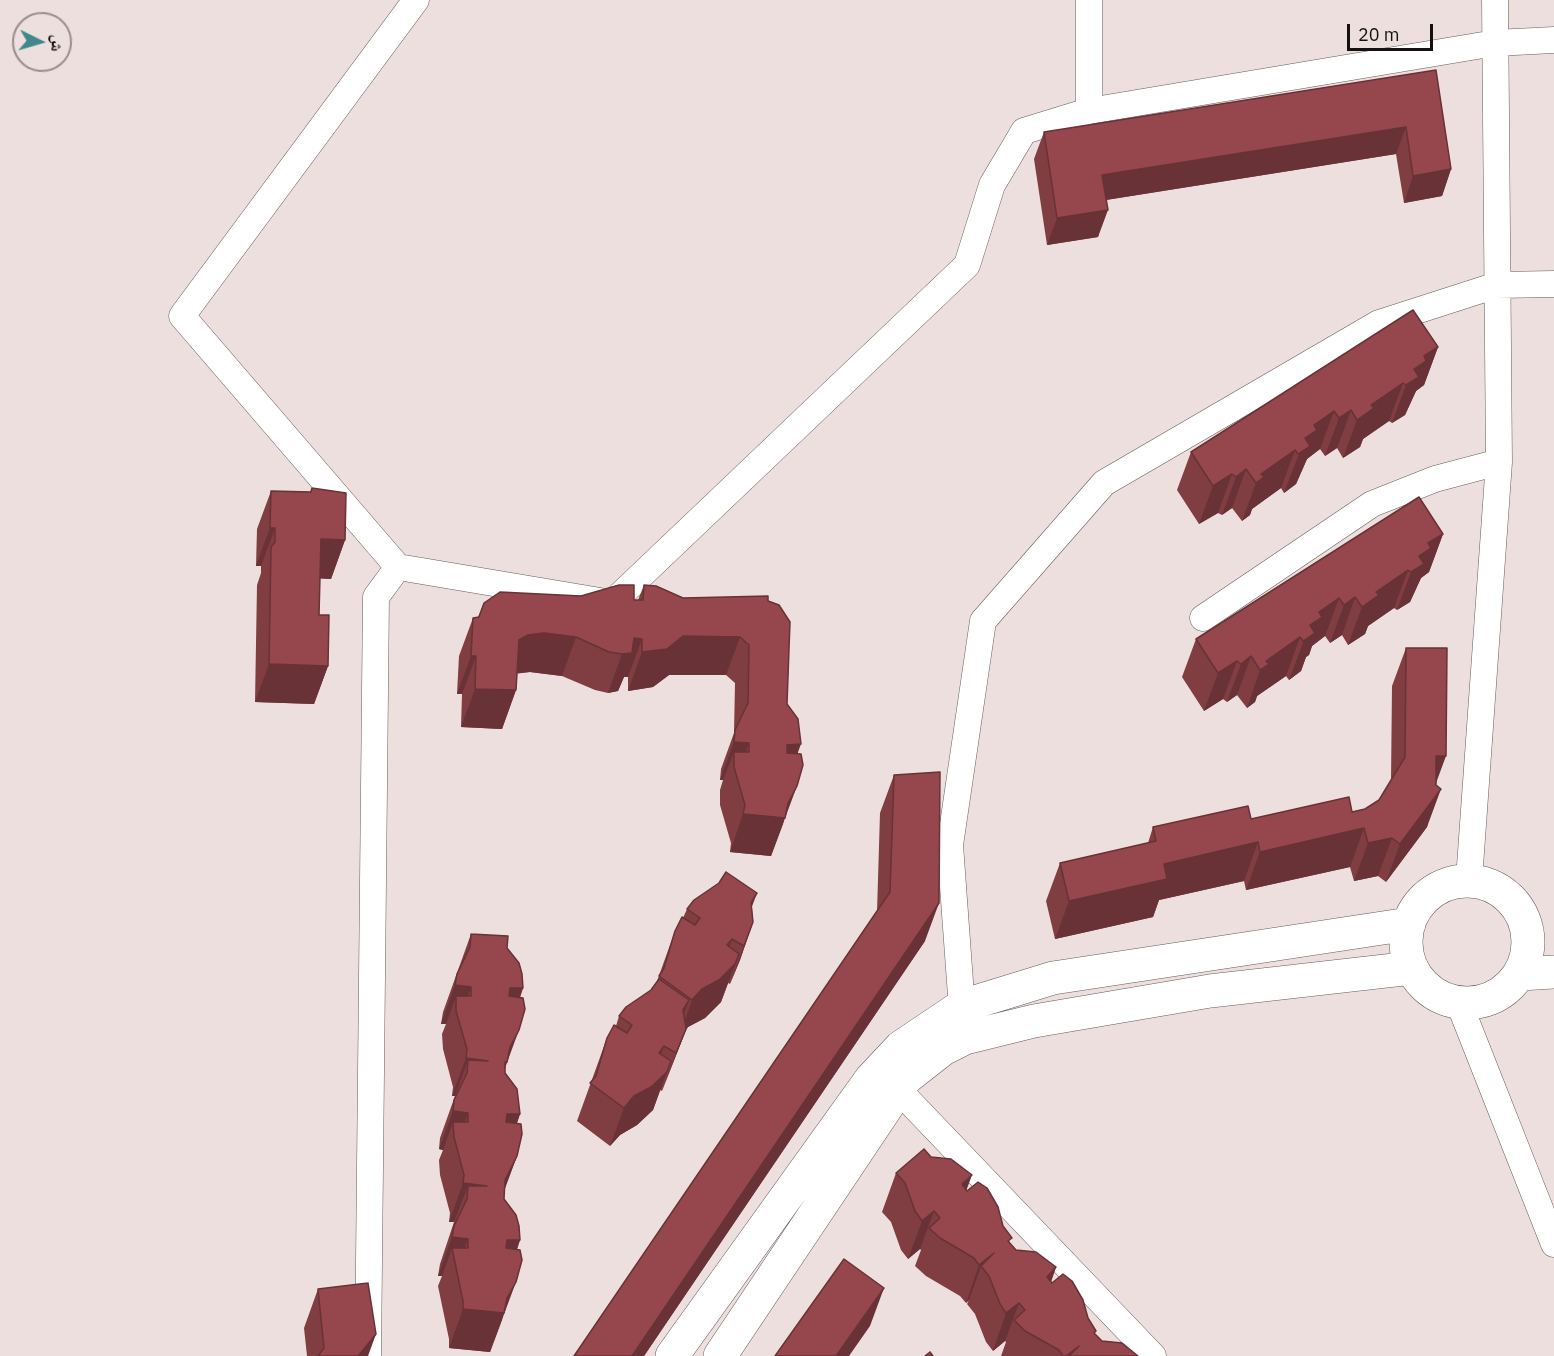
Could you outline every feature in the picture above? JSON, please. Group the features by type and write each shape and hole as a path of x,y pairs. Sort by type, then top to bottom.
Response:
{"main road":[{"path":"1469,880 1499,889 1540,924 1529,941 1527,958 1520,974 1508,988 1494,998 1477,1003 1459,1003 1431,992 1412,968 1407,954 1409,924 1425,897 1438,888 1469,880"},
{"path":"720,1356 889,1080 901,1047 962,1006 1053,978 1409,924"},
{"path":"672,1356 829,1134 889,1080 906,1078 943,1049 964,1038 1034,1021 1210,991 1412,968"},
{"path":"1520,974 1554,972"}],"street":[{"path":"416,0 182,316 398,567 612,603 967,265 992,185 1024,131 1089,111 1495,42 1554,40"},
{"path":"1089,0 1089,111"},
{"path":"1469,880 1499,462 1495,0"},
{"path":"964,1038 950,845 983,621 1104,483 1379,323 1497,285 1554,284"},
{"path":"1203,618 1372,504 1435,479 1499,462"},
{"path":"368,1356 376,597 398,567"},
{"path":"1459,1003 1554,1244"},
{"path":"889,1080 1152,1356"}],"building":[{"path":"1436,70 1451,169 1413,176 1406,127 1102,175 1108,210 1057,218 1044,132"},
{"path":"1413,310 1438,347 1424,356 1426,361 1414,369 1419,377 1406,385 1403,383 1371,405 1374,408 1357,420 1351,410 1339,418 1334,411 1314,425 1317,430 1305,438 1310,446 1298,454 1295,450 1261,474 1264,477 1256,483 1246,469 1236,477 1232,474 1213,486 1191,452"},
{"path":"312,488 346,493 345,540 321,539 319,615 329,615 328,666 269,664 271,547 275,542 275,528 270,528 271,491 311,492"},
{"path":"1419,497 1443,534 1428,543 1431,548 1419,556 1424,564 1411,572 1408,570 1376,592 1379,595 1362,607 1355,597 1344,605 1339,598 1319,612 1322,617 1310,625 1315,633 1303,641 1300,637 1266,661 1269,664 1260,670 1251,656 1241,664 1237,661 1218,673 1196,639"},
{"path":"619,585 634,585 634,600 643,600 644,585 656,586 683,598 768,596 768,601 779,605 790,622 787,704 798,719 801,744 787,745 787,753 801,754 803,765 797,786 788,803 785,818 743,814 745,805 734,767 734,752 749,752 749,743 734,742 735,730 748,703 749,645 740,637 683,636 667,649 642,652 642,639 634,638 632,653 622,654 609,652 576,637 544,633 528,635 519,640 516,690 475,689 476,656 471,656 473,618 479,617 484,603 500,592 581,596"},
{"path":"1406,648 1447,648 1446,756 1436,756 1436,785 1441,789 1400,844 1392,838 1368,843 1364,828 1260,852 1258,842 1164,864 1167,879 1069,901 1060,863 1156,841 1153,827 1248,806 1251,819 1349,797 1352,812 1365,809 1379,800 1405,757"},
{"path":"940,772 939,903 632,1356 574,1356 890,892 894,775"},
{"path":"726,872 757,893 751,903 753,922 744,946 732,939 727,945 739,954 735,964 719,980 702,989 692,1000 659,976 682,917 695,925 700,918 687,909 694,900 719,883"},
{"path":"471,934 508,936 507,948 519,963 522,974 523,988 510,988 509,996 523,998 525,1009 519,1030 510,1047 507,1062 505,1062 505,1073 517,1089 520,1114 507,1114 506,1122 521,1124 522,1134 517,1156 505,1180 504,1199 516,1215 520,1240 507,1240 506,1248 520,1250 522,1260 516,1282 507,1298 504,1313 463,1309 452,1248 468,1248 468,1239 452,1237 454,1226 467,1199 468,1186 487,1186 463,1183 464,1175 454,1137 453,1122 468,1122 468,1113 453,1111 454,1100 467,1073 468,1060 488,1061 466,1058 467,1049 456,1011 456,996 471,996 471,987 455,985 457,974 470,947"},
{"path":"659,979 689,1000 683,1010 686,1029 676,1053 664,1046 659,1053 671,1061 667,1072 651,1087 634,1096 624,1108 590,1083 596,1076 607,1038 614,1025 627,1033 632,1025 619,1016 626,1007 651,990"},
{"path":"924,1149 931,1157 951,1159 972,1175 962,1184 967,1191 978,1182 987,1188 998,1207 1003,1226 1012,1238 1008,1241 1016,1250 1036,1252 1056,1267 1047,1277 1052,1283 1063,1274 1072,1281 1083,1300 1088,1318 1096,1331 1094,1333 1102,1341 1122,1343 1138,1356 1069,1356 1079,1346 1063,1356 1059,1350 1025,1331 1014,1320 1025,1310 1019,1303 1006,1313 989,1276 981,1266 994,1253 979,1265 974,1258 940,1238 929,1228 940,1218 934,1211 922,1221 915,1211 905,1183 896,1173"},
{"path":"844,1259 884,1288 836,1356 775,1356"},
{"path":"368,1283 376,1334 360,1356 318,1356 324,1348 318,1289"}]}
